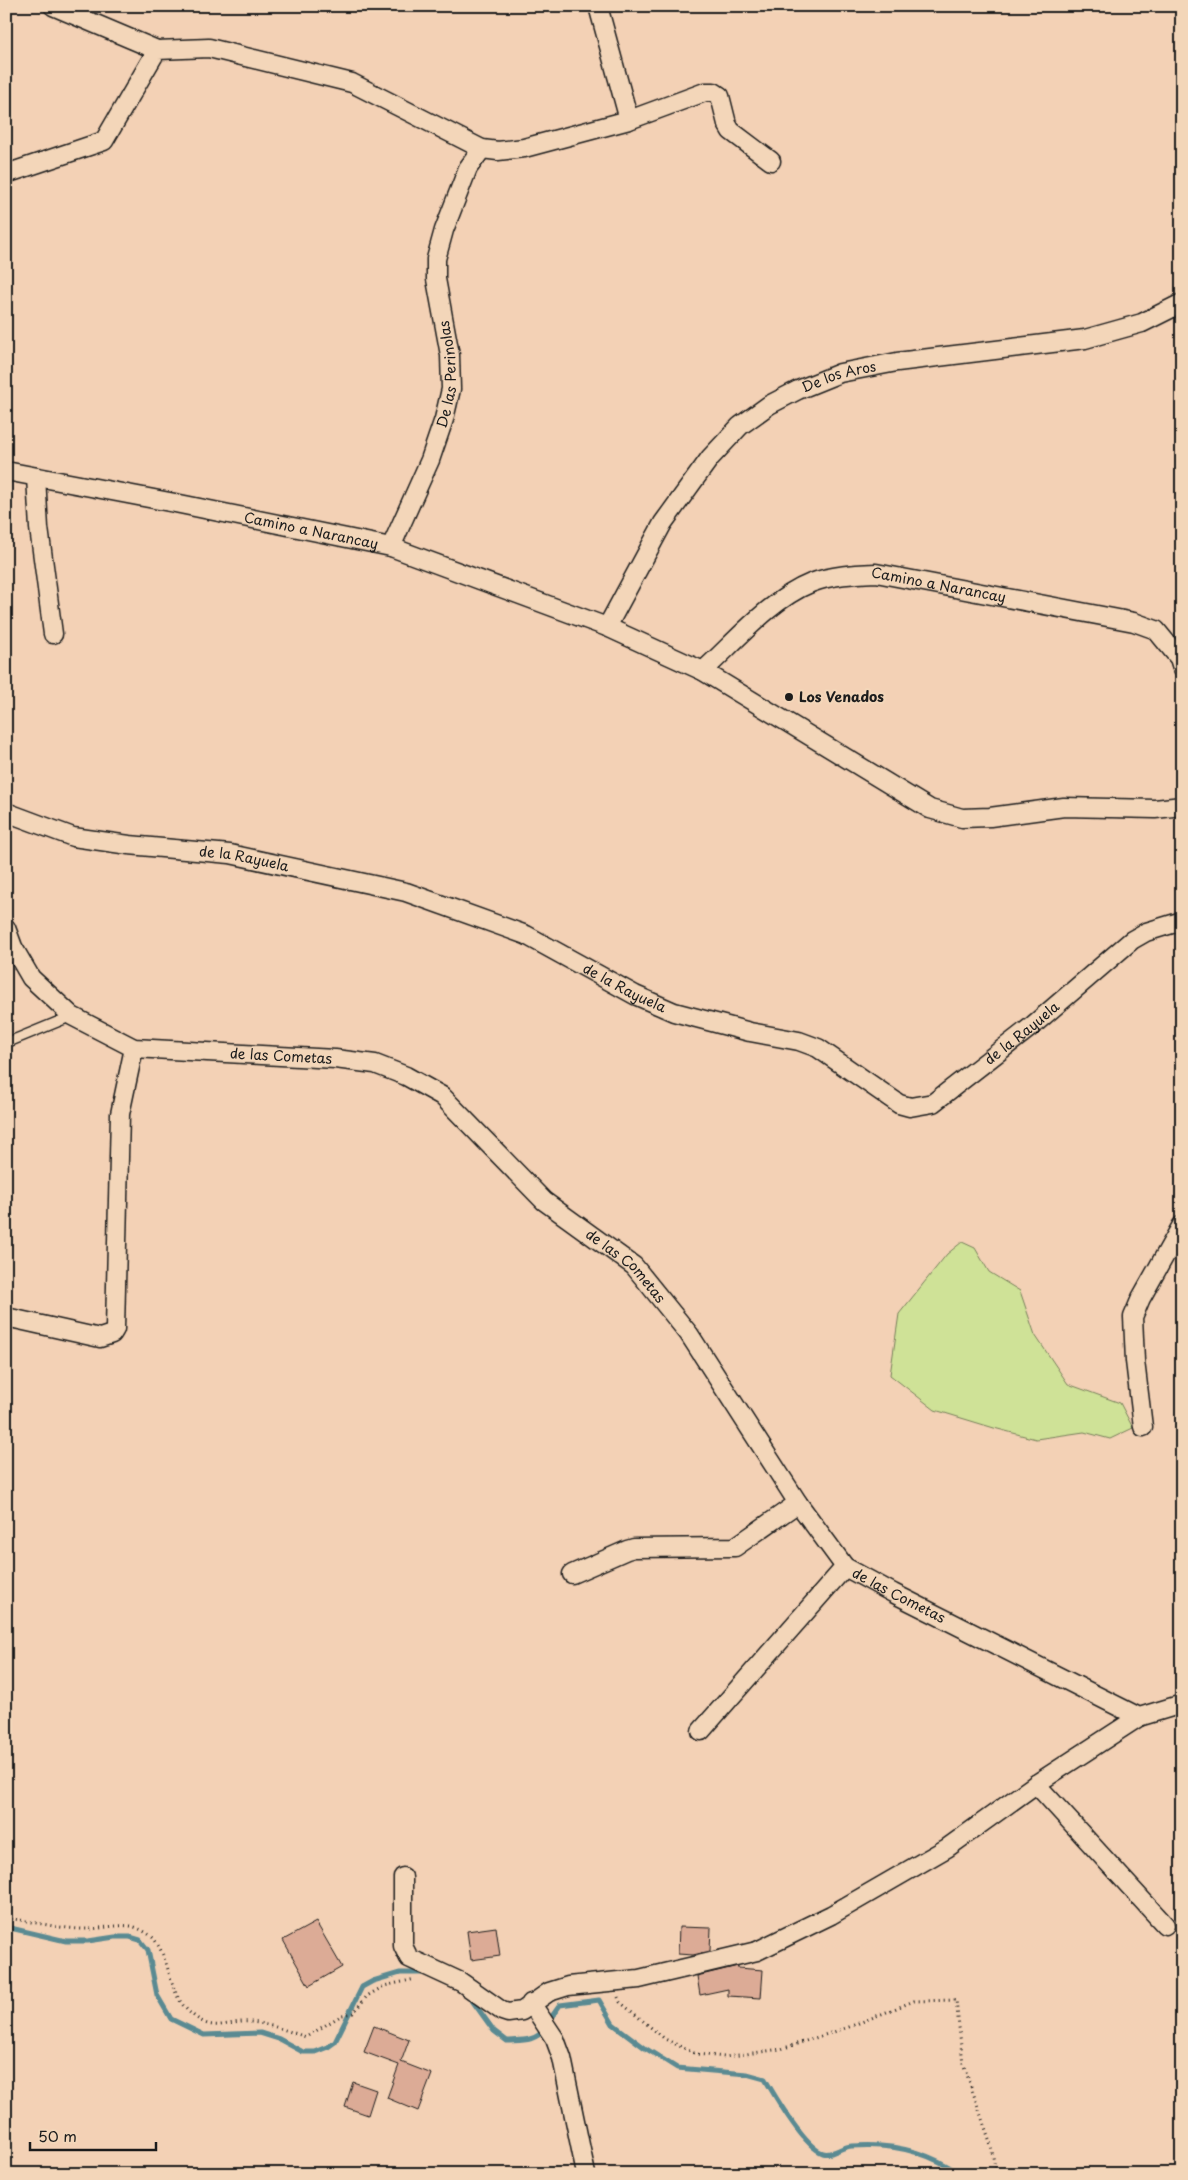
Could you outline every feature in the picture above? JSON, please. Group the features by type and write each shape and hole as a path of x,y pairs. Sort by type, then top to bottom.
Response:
{"street":[{"path":"53,6 157,50 209,48 352,83 482,149 498,151 524,148 629,120 705,92 714,92 720,96 727,124 731,131 770,160"},
{"path":"598,6 629,120"},
{"path":"6,174 104,141 157,50"},
{"name":"De las Perinolas","path":"391,547 430,460 444,419 451,388 450,355 436,279 436,259 444,230 468,168 482,149"},
{"name":"De los Aros","path":"607,627 664,523 710,458 740,426 768,405 798,390 840,373 897,362 1084,339 1142,323 1182,303"},
{"name":"Camino a Narancay","path":"6,471 204,508 391,547 607,627 704,671 930,809 962,818 990,817 1064,807 1155,809 1182,806"},
{"path":"36,477 38,528 54,634"},
{"name":"Camino a Narancay","path":"704,671 777,602 811,583 844,574 876,573 1134,622 1156,630 1179,658 1182,668"},
{"name":"de la Rayuela","path":"6,812 73,837 129,845 230,854 406,892 526,935 635,995 674,1012 750,1032 799,1041 818,1048 899,1104 910,1107 933,1104 1032,1026 1132,940 1146,932 1182,921"},
{"name":"de las Cometas","path":"6,928 13,947 31,978 72,1016 134,1048 375,1064 406,1076 442,1096 544,1202 634,1266 689,1334 798,1504 845,1566 893,1593 1140,1717"},
{"path":"6,1316 100,1338 112,1334 114,1329 120,1114 134,1048"},
{"path":"1143,1427 1135,1361 1133,1318 1141,1298 1182,1225"},
{"path":"572,1574 634,1548 735,1547 798,1504"},
{"path":"701,1731 845,1566"},
{"path":"403,1877 403,1946 409,1958 461,1982 502,2011 508,2013 522,2011 549,1992 568,1986 612,1983 689,1969 757,1951 831,1915 946,1848 1036,1784 1140,1717 1182,1704"},
{"path":"1036,1784 1165,1925"},
{"path":"531,2003 555,2039 562,2058 586,2174"}],"lane":[{"path":"6,1043 72,1016"}],"path":[{"path":"6,1918 84,1930 110,1926 133,1926 153,1938 164,1960 178,2000 191,2014 204,2023 222,2026 249,2022 267,2025 306,2037 342,2015 353,2013 367,1996 384,1986 440,1972"},
{"path":"612,1983 620,2002 665,2039 696,2054 725,2057 781,2050 914,2001 956,2000 963,2063 991,2145 996,2174"}],"green space":[{"path":"962,1242 975,1248 989,1272 1020,1291 1035,1335 1068,1384 1120,1403 1133,1428 1110,1439 1084,1432 1036,1439 935,1410 890,1375 899,1314 947,1254"}],"building":[{"path":"316,1922 342,1967 309,1986 283,1940"},
{"path":"496,1927 500,1956 471,1960 467,1931"},
{"path":"679,1927 711,1928 710,1951 693,1955 678,1954"},
{"path":"738,1966 738,1968 763,1970 761,1998 728,1996 728,1989 700,1995 697,1976"},
{"path":"374,2026 409,2040 401,2062 432,2074 418,2111 387,2098 399,2065 364,2052"},
{"path":"353,2082 376,2090 368,2115 345,2107"}],"waterway":[{"path":"6,1927 66,1941 88,1941 115,1937 130,1937 140,1940 148,1950 157,1995 171,2019 204,2035 260,2033 279,2039 303,2052 315,2052 335,2042 362,1987 373,1981 400,1973 428,1973"},
{"path":"471,1999 494,2031 507,2041 532,2038 544,2029"},
{"path":"548,2022 560,2005 599,2000 613,2024 645,2048 677,2068 747,2074 765,2079 799,2131 815,2149 823,2153 827,2154 852,2146 895,2147 922,2154 960,2174"}],"place":[{"name":"Los Venados","path":"789,697"}]}
